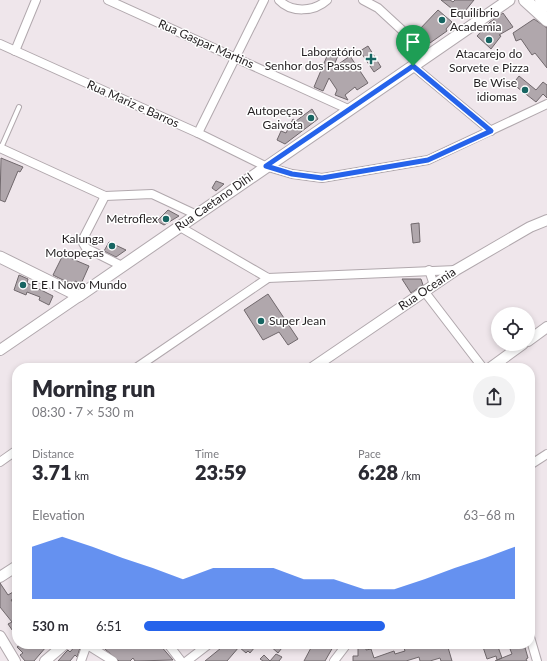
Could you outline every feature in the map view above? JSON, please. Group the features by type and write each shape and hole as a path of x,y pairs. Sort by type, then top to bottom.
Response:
{"main road":[{"name":"Rua Caetano Dihl","path":"79,296 348,109 509,0"},
{"path":"525,0 547,20"},
{"path":"541,0 547,6"},
{"path":"0,258 79,296"}],"street":[{"path":"15,51 36,0"},
{"name":"Rua Gaspar Martins","path":"108,0 348,109"},
{"path":"198,133 264,0"},
{"path":"279,0 283,4 296,9 315,7 327,0"},
{"path":"363,0 378,8 428,55"},
{"name":"Rua Mariz e Barros","path":"0,44 198,133 266,166 292,174 322,178 428,160 547,104"},
{"path":"413,66 491,131"},
{"path":"0,149 105,196 152,194 197,215"},
{"path":"105,196 84,238 83,243 86,248 122,266"},
{"name":"Rua Oceania","path":"319,363 456,270 530,227 547,220"},
{"path":"180,227 268,278"},
{"path":"429,270 434,285"},
{"path":"143,363 268,278 456,270"},
{"path":"424,291 479,363"},
{"name":"Rua Caetano Dihl","path":"2,347 79,296"},
{"path":"535,337 546,330"},
{"path":"497,363 513,351"},
{"path":"0,462 12,454"},
{"path":"535,462 547,454"},
{"path":"0,577 12,569"},
{"path":"1,639 15,661"},
{"path":"45,661 59,649"},
{"path":"81,661 85,649"},
{"path":"95,649 113,661"},
{"path":"172,649 181,661"},
{"path":"187,661 203,649"},
{"path":"334,661 343,649"},
{"path":"534,649 537,661"}],"lane":[{"path":"0,149 19,107"}],"building":[{"path":"441,0 450,0 453,2 455,0 474,0 461,16"},
{"path":"438,10 452,22 446,29 447,31 430,43 417,32"},
{"path":"503,13 513,27 499,35 501,36 491,49 477,36 490,22"},
{"path":"534,19 547,28 547,68 535,53 532,55 521,39 516,41 513,33"},
{"name":"Laboratório Senhor dos Passos","path":"368,46 381,67 374,72 360,51"},
{"path":"330,49 339,53 333,68 350,56 368,83 357,90 355,87 345,95 348,100 335,95 337,90 329,78 323,91 314,87"},
{"name":"Be Wise idiomas","path":"519,76 536,90 543,82 547,85 547,98 543,94 536,102 513,84"},
{"path":"312,109 318,119 285,144 277,140 281,131 286,133 293,119 296,121"},
{"path":"1,158 23,167 20,172 18,171 5,202 0,200"},
{"path":"216,181 224,184 216,191 212,188"},
{"name":"Metroflex","path":"168,210 179,216 164,225 157,221"},
{"path":"419,223 420,242 413,243 411,224"},
{"name":"Kalunga Motopeças","path":"109,242 126,250 116,257 104,251"},
{"path":"63,255 89,266 81,284 75,281 73,285 53,275"},
{"path":"19,275 28,279 27,283 53,296 49,305 39,300 40,297 27,292 26,295 14,290"},
{"path":"402,279 421,279 423,285 411,293"},
{"path":"268,294 298,339 288,345 279,332 263,340 244,310"},
{"path":"0,583 8,595 12,593 12,622 0,607"},
{"path":"12,622 12,630 8,624"},
{"path":"19,649 44,649 34,661 25,661 20,655 23,653"},
{"path":"73,649 80,649 77,657 75,655 70,661 58,661 68,650 70,652"},
{"path":"105,649 163,649 173,660 135,661 133,658 130,661 119,661"},
{"path":"220,649 237,649 227,661 205,661"},
{"path":"241,649 253,649 250,653 248,651 246,653"},
{"path":"274,649 281,649 278,653"},
{"path":"310,649 332,649 325,661 304,661"},
{"path":"358,649 371,649 374,658 394,651 395,654 405,651 404,649 448,649 452,661 441,661 440,658 430,661 420,661 419,657 406,661 353,661 353,656 358,656"},
{"path":"484,649 499,649 502,658 497,660 496,656 487,659"},
{"path":"510,649 525,649 528,658 526,659 527,661 495,661 512,654"},
{"path":"276,654 282,657 279,661 270,661"},
{"path":"264,655 270,661 263,661 260,659"}],"place":[{"name":"Equilíbrio Academia","path":"442,20"},
{"name":"Atacarejo do Sorvete e Pizza","path":"489,40"},
{"name":"Laboratório Senhor dos Passos","path":"371,59"},
{"name":"Be Wise idiomas","path":"525,90"},
{"name":"Autopeças Gaivota","path":"311,118"},
{"name":"Metroflex","path":"166,219"},
{"name":"Kalunga Motopeças","path":"112,246"},
{"name":"E E I Novo Mundo","path":"23,285"},
{"name":"Super Jean","path":"261,321"}],"route":[{"path":"413,66 491,131 428,160 322,178 292,174 266,166 348,109 413,66"}]}
